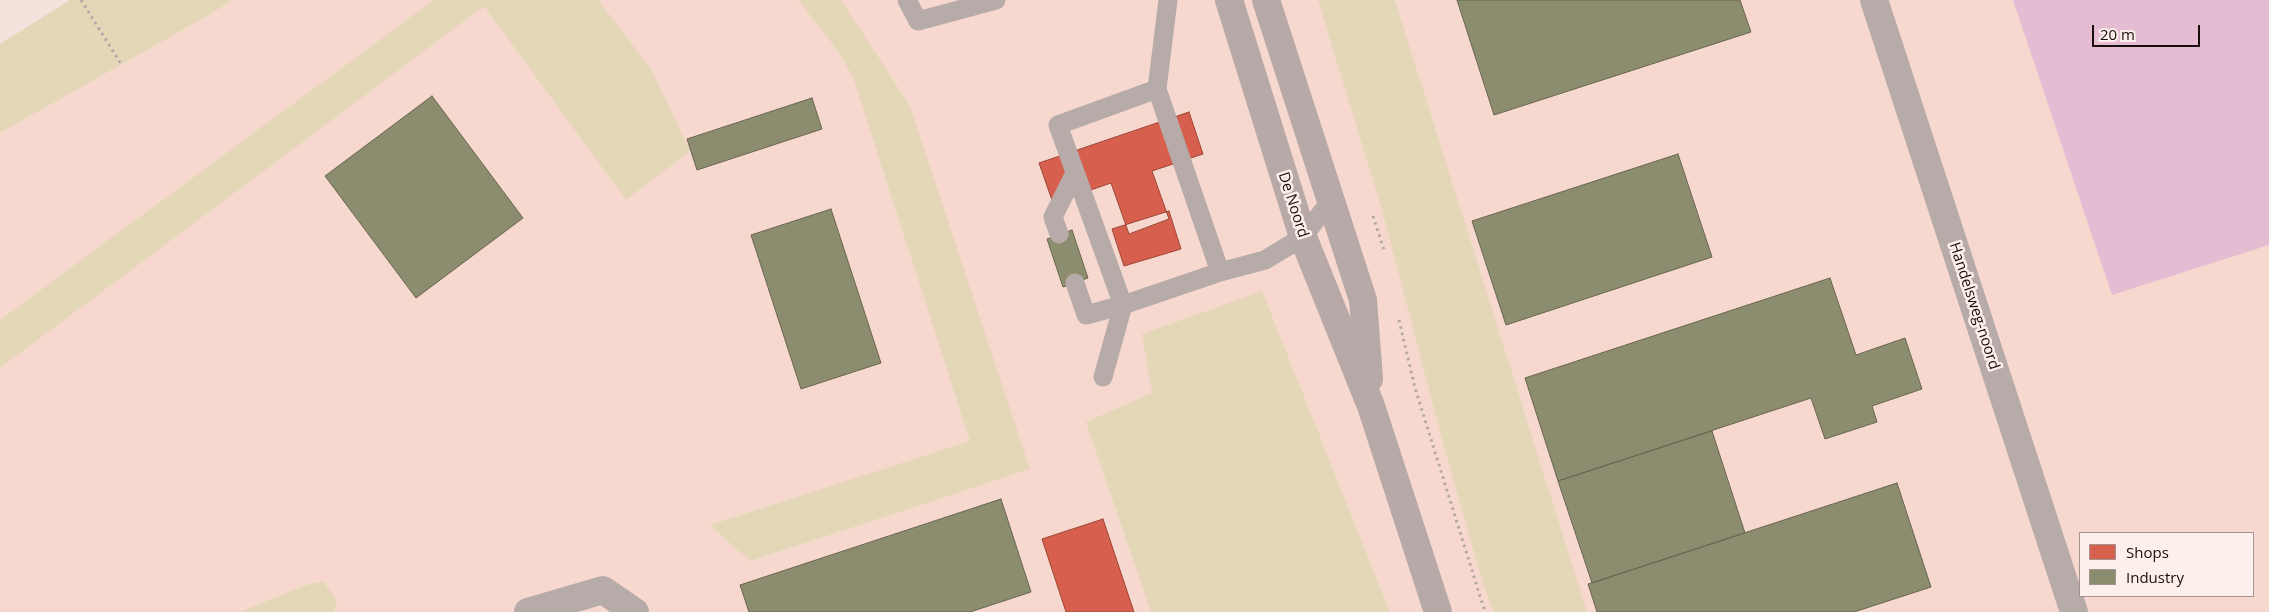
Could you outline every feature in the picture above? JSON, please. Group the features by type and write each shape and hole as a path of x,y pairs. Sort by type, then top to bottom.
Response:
{"main road":[{"name":"De Noord","path":"1228,0 1303,237 1372,406 1438,612"},
{"name":"De Noord","path":"1266,0 1363,300 1372,406"}],"street":[{"name":"Handelsweg-noord","path":"1874,0 2074,612"},
{"path":"528,612 603,590 635,612"}],"lane":[{"path":"908,0 918,21 996,0"},
{"path":"1168,0 1157,89 1220,272"},
{"path":"1103,377 1122,305 1058,125 1157,89"},
{"path":"1059,234 1054,217 1076,173"},
{"path":"1075,283 1086,315 1220,272 1265,260 1303,237 1331,200"}],"path":[{"path":"81,0 121,64"}],"shaded area":[{"path":"70,0 232,0 211,14 0,133 0,44"},
{"path":"232,0 2269,0 2269,612 0,612 0,133 211,14"},
{"path":"434,0 598,0 651,69 690,151 626,200 484,6 0,368 0,320"},
{"path":"798,0 841,0 910,106 1030,469 750,561 710,525 970,441 853,77 838,51"},
{"path":"1318,0 1395,0 1587,612 1494,612 1483,584 1443,443 1382,210"},
{"path":"2013,0 2269,0 2269,245 2112,295"},
{"path":"1262,291 1390,612 1151,612 1086,422 1152,393 1142,334"},
{"path":"323,581 337,601 334,612 240,612 303,586"}],"building: Shops":[{"path":"1189,112 1203,154 1152,171 1169,219 1129,234 1111,183 1053,203 1039,163"},
{"path":"1169,211 1181,249 1124,266 1112,229"},
{"path":"1103,519 1134,612 1066,612 1042,539"}],"building: Industry":[{"path":"1457,0 1740,0 1751,32 1494,115"},
{"path":"432,96 523,218 416,298 325,176"},
{"path":"812,98 822,129 697,170 687,139"},
{"path":"1678,154 1712,257 1506,325 1472,221"},
{"path":"831,209 881,363 801,389 751,235"},
{"path":"1072,230 1088,278 1063,287 1047,239"},
{"path":"1830,278 1856,355 1905,338 1922,389 1872,406 1877,422 1825,439 1811,398 1558,481 1525,378"},
{"path":"1712,431 1745,533 1592,583 1558,481"},
{"path":"1897,483 1931,587 1854,612 1597,612 1588,584"},
{"path":"1001,499 1031,592 970,612 749,612 740,585"}]}
